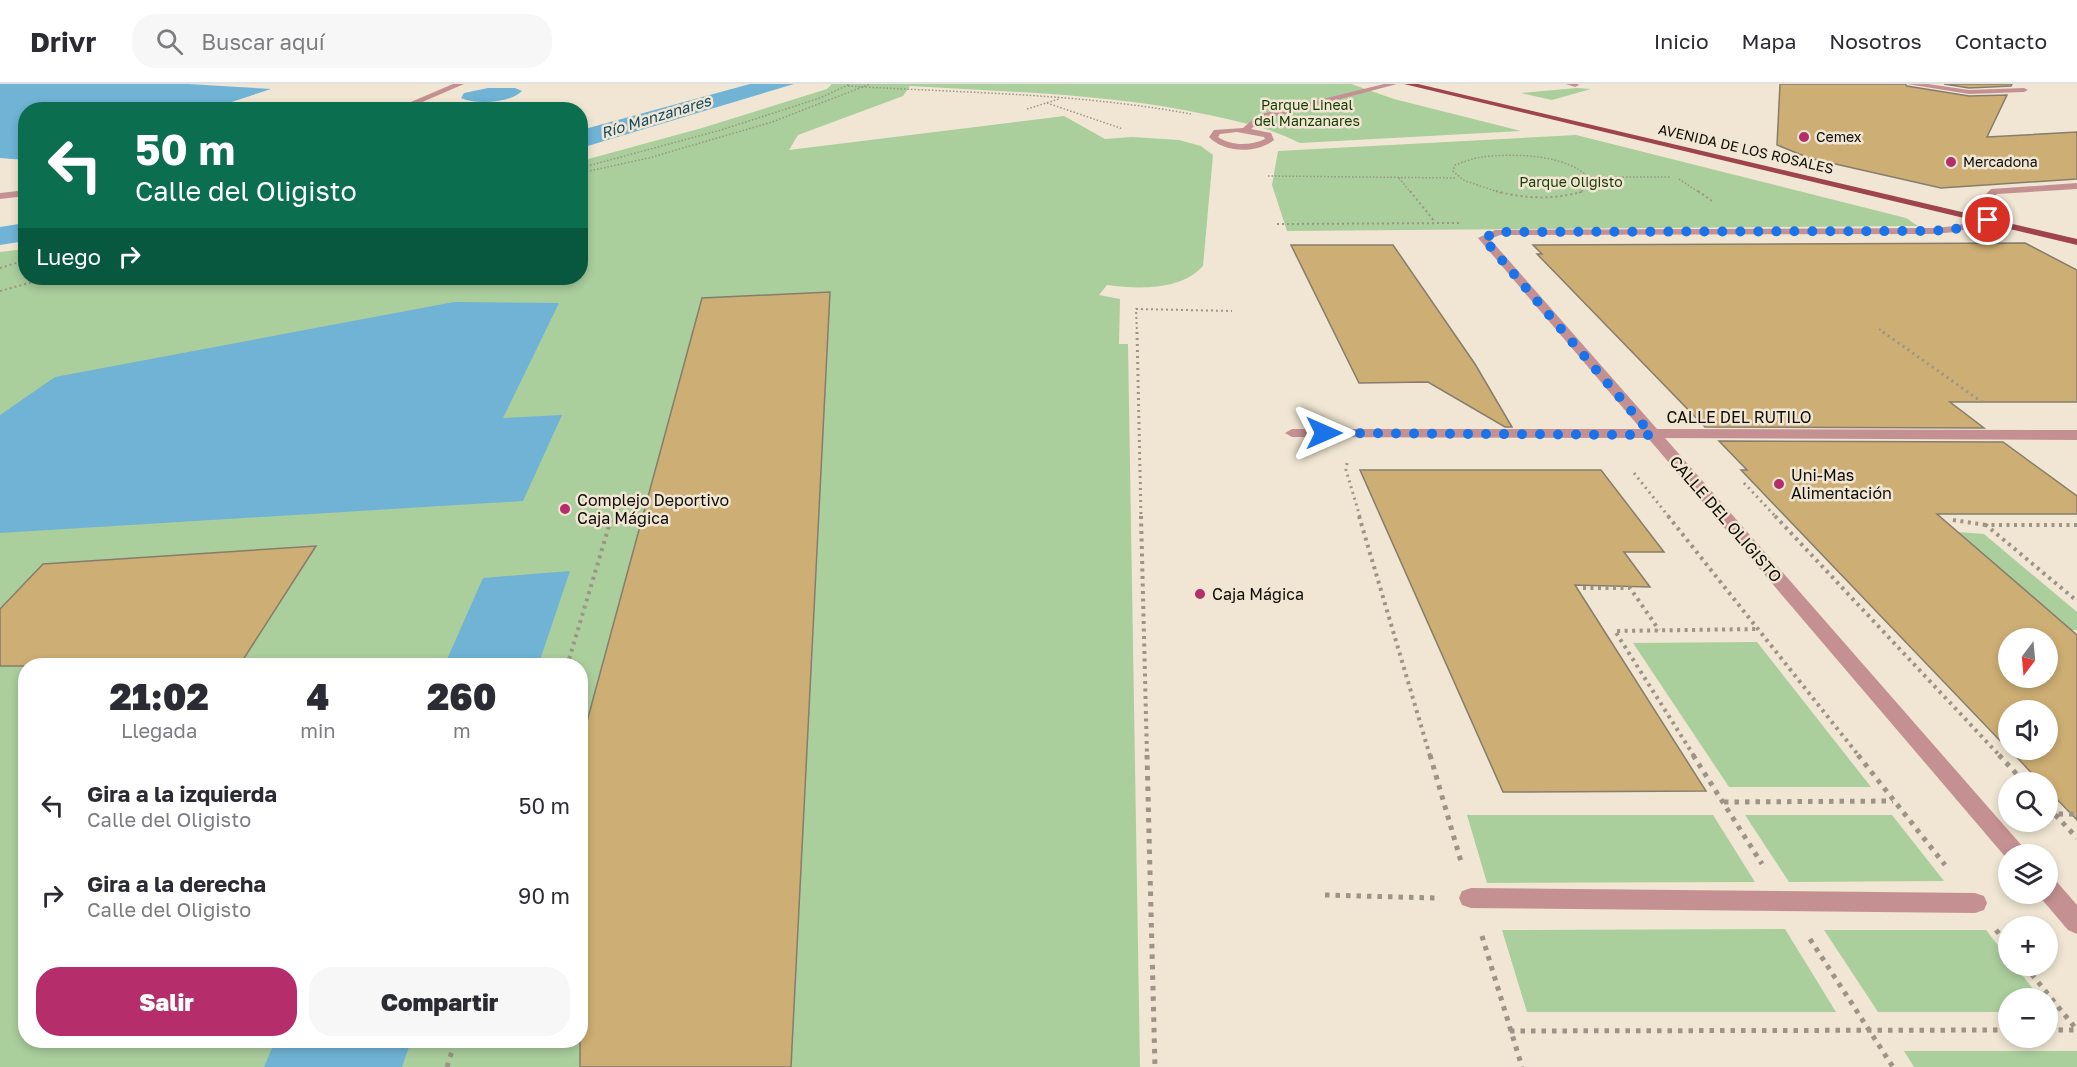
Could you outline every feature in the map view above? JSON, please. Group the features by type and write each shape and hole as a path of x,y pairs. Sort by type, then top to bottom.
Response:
{"main road":[{"name":"AVENIDA DE LOS ROSALES","path":"1408,84 2077,242"}],"street":[{"path":"416,102 460,84"},
{"path":"1245,130 1262,133 1270,140 1260,144 1242,146 1219,142 1213,137 1222,131 1245,130 1261,117 1393,84"},
{"path":"1911,84 1969,92 2024,90"},
{"path":"1969,216 1994,191 2077,186"},
{"path":"0,196 18,194"},
{"name":"CALLE DEL OLIGISTO","path":"1988,220 1955,229 1933,231 1499,232 1483,238 2008,844"},
{"name":"CALLE DEL RUTILO","path":"1293,433 2077,435"},
{"path":"1472,898 1975,903"},
{"path":"2058,901 2077,923"}],"path":[{"path":"588,171 649,158 761,125 870,84"},
{"path":"588,166 627,158 701,136 850,85 1143,105 1197,116"},
{"path":"965,92 970,87"},
{"path":"1027,109 1062,98"},
{"path":"1047,103 1123,129"},
{"path":"1268,176 1458,178 1501,193 1542,197 1580,194 1590,189 1594,183 1586,174 1564,164 1511,156 1465,160 1455,165 1453,171 1458,178"},
{"path":"1399,178 1436,223"},
{"path":"0,268 18,262"},
{"path":"0,291 22,285"},
{"path":"1155,1067 1136,309 1232,311"},
{"path":"1879,329 2030,435"},
{"path":"1357,460 1348,460 1346,470 1522,1067"},
{"path":"1634,473 1975,903"},
{"path":"1743,482 2015,772"},
{"path":"569,658 612,516 578,519"},
{"path":"1953,520 1986,525 2077,525"},
{"path":"1986,525 2077,601"},
{"path":"1583,588 1630,588 1660,630"},
{"path":"1758,629 1615,631 1893,1067"},
{"path":"1723,802 1894,801"},
{"path":"2058,814 2077,814"},
{"path":"2058,817 2077,838"},
{"path":"1325,896 1472,898"},
{"path":"2033,976 2077,1030"},
{"path":"1510,1030 1998,1030"},
{"path":"2058,1030 2077,1030"},
{"path":"447,1067 453,1048"}],"green space":[{"name":"Complejo Deportivo Caja Mágica","path":"832,84 1351,84 1394,99 1521,131 1300,143 1267,129 1244,123 1135,102 910,86 903,96 798,135 789,150 1064,116 1105,139 1132,137 1179,140 1201,146 1213,155 1203,266 1194,274 1171,284 1145,287 1107,285 1099,295 1120,299 1119,344 1128,344 1140,1067 0,1067 0,252 18,250 18,285 588,285 588,159 702,128 827,89"},
{"path":"1591,89 1552,100 1521,93"},
{"name":"Parque Oligisto","path":"1576,135 1906,218 1918,226 1287,231 1272,185 1278,151"},
{"path":"1958,532 1984,534 2077,612 2077,630 2071,630"},
{"path":"1757,642 1871,787 1729,787 1633,643"},
{"path":"1467,815 1713,815 1755,882 1487,883"},
{"path":"1745,815 1892,815 1944,881 1789,882"},
{"path":"1785,929 1836,1012 1527,1012 1502,930"},
{"path":"1824,930 1986,930 1998,945 1998,976 2023,976 2032,988 1998,988 1998,1012 1878,1012"},
{"path":"1904,1051 2077,1051 2077,1067 1914,1067"}],"water":[{"path":"0,84 188,84 271,89 231,102 18,102 18,159 0,158"},
{"name":"Río Manzanares","path":"750,84 794,84 588,146 588,128"},
{"path":"488,88 515,88 522,91 510,98 493,102 476,102 461,98 464,93"},
{"path":"18,224 18,242 0,245 0,227"},
{"path":"454,302 559,303 503,418 562,415 523,501 0,533 0,415 55,377"},
{"path":"570,571 541,658 448,658 483,578"},
{"path":"272,1048 409,1048 402,1067 264,1067"}],"building":[{"path":"1780,84 1905,84 1969,96 2007,95 1987,137 2077,132 2077,179 1941,188 1809,158 1777,145"},
{"path":"1944,84 2012,84 2011,86 1969,88"},
{"path":"2025,243 2077,270 2077,402 1950,402 1984,428 1705,427 1537,254 1542,254 1533,245"},
{"path":"1291,245 1393,245 1475,364 1512,427 1505,427 1428,382 1359,383"},
{"path":"830,292 791,1067 580,1067 580,1048 588,1048 588,718 702,298"},
{"path":"1719,441 2003,442 2077,496 2077,514 1937,514 2077,635 2077,820 2058,800 2058,772 2031,772 2019,760 2058,760 2058,700 1998,700 1998,739 1741,470 1747,470"},
{"path":"1360,470 1601,470 1664,552 1624,552 1650,587 1575,585 1706,791 1503,792"},
{"path":"316,546 244,658 18,658 18,666 0,666 0,609 43,564"}],"place":[{"name":"Cemex","path":"1804,137"},
{"name":"Mercadona","path":"1951,162"},
{"name":"Uni-Mas Alimentación","path":"1779,484"},
{"name":"Complejo Deportivo Caja Mágica","path":"565,509"},
{"name":"Caja Mágica","path":"1200,594"}],"route":[{"path":"1324,433 1652,435 1483,238 1499,232 1933,231 1955,229 1988,220"}],"park label":[{"name":"Parque Lineal del Manzanares","path":"1307,114"}]}
